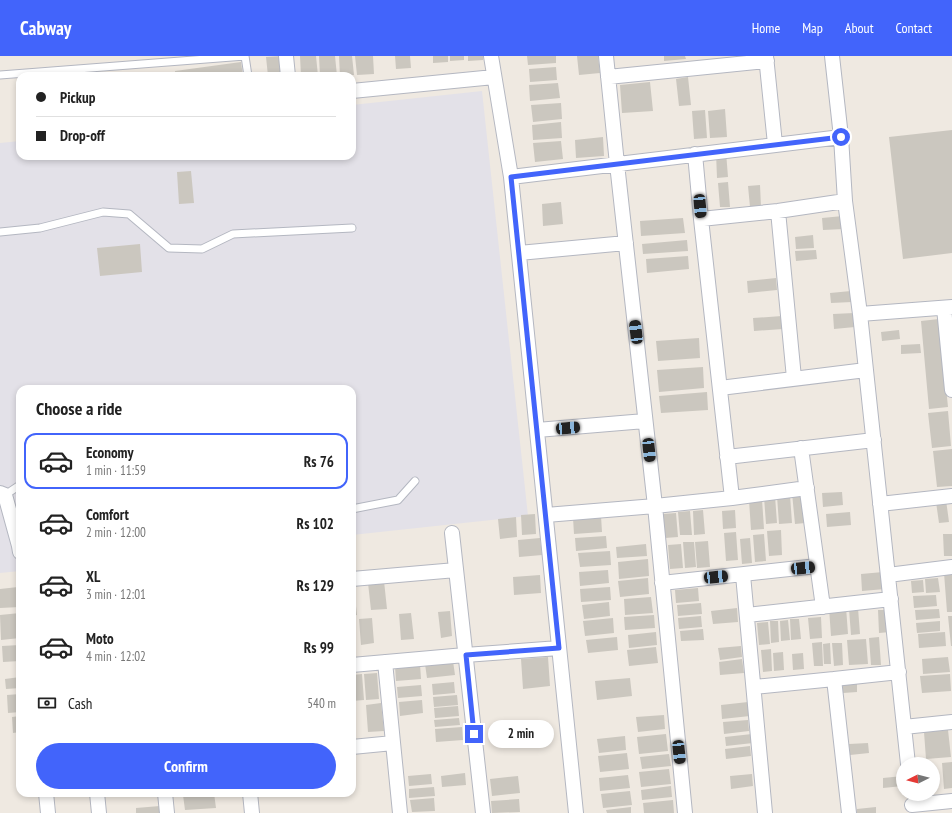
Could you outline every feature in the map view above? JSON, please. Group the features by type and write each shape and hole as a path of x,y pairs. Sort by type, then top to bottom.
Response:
{"street":[{"path":"286,56 288,72"},
{"path":"491,56 511,177 576,813"},
{"path":"606,56 655,506 685,813"},
{"path":"832,56 841,137 845,201 860,314 907,757"},
{"path":"608,77 766,58 775,144"},
{"path":"356,91 494,77"},
{"path":"511,177 841,137"},
{"path":"695,154 732,498"},
{"path":"701,219 845,201"},
{"path":"778,210 794,378"},
{"path":"519,253 626,243"},
{"path":"860,314 948,307 952,390"},
{"path":"720,388 866,370"},
{"path":"537,430 646,421"},
{"path":"727,457 874,440"},
{"path":"802,448 823,607"},
{"path":"546,515 655,506 807,488"},
{"path":"2,494 16,536"},
{"path":"880,504 952,496"},
{"path":"452,533 483,813"},
{"path":"662,583 817,566"},
{"path":"888,575 952,567"},
{"path":"356,579 456,570"},
{"path":"743,575 765,813"},
{"path":"747,615 891,599"},
{"path":"356,665 559,648"},
{"path":"385,662 400,813"},
{"path":"754,686 899,672"},
{"path":"834,679 849,813"},
{"path":"904,727 952,722"},
{"path":"356,746 394,743"},
{"path":"46,797 48,813"},
{"path":"97,797 99,813"},
{"path":"165,797 167,813"},
{"path":"250,797 252,813"},
{"path":"912,804 952,801"}],"lane":[{"path":"39,72 245,56 247,72"},
{"path":"0,75 16,74"},
{"path":"0,232 40,228 103,212 129,214 169,248 202,249 234,234 352,228"},
{"path":"356,508 398,500 415,482"},
{"path":"2,494 16,487"}],"shaded area":[{"path":"482,91 528,516 356,535 356,385 16,385 16,571 0,573 0,143 16,141 16,160 356,160 356,105"}],"building":[{"path":"282,56 283,72 268,72 266,57"},
{"path":"300,56 316,56 318,72 301,72"},
{"path":"319,56 335,56 337,72 320,72"},
{"path":"339,56 352,56 354,72 340,72"},
{"path":"355,56 373,56 374,74 357,75"},
{"path":"395,56 410,56 411,68 396,69"},
{"path":"433,56 448,56 448,62 433,63"},
{"path":"450,56 464,56 464,60 450,61"},
{"path":"468,56 483,56 483,60 468,61"},
{"path":"527,56 556,56 556,63 528,65"},
{"path":"577,56 598,56 600,73 579,75"},
{"path":"664,56 685,56 686,59 664,61"},
{"path":"241,62 242,72 175,72"},
{"path":"556,67 557,80 530,82 529,69"},
{"path":"688,77 691,105 679,106 676,79"},
{"path":"650,82 653,111 622,113 620,85"},
{"path":"558,83 560,98 530,101 529,85"},
{"path":"561,103 562,119 533,122 531,105"},
{"path":"725,109 727,137 710,138 708,111"},
{"path":"705,110 707,138 694,139 692,111"},
{"path":"561,122 562,138 533,140 532,125"},
{"path":"952,130 952,253 903,259 889,137"},
{"path":"603,137 604,156 576,158 575,140"},
{"path":"561,141 563,159 535,162 533,143"},
{"path":"726,152 728,177 717,178 716,153"},
{"path":"191,171 194,203 179,204 177,172"},
{"path":"728,182 730,207 720,207 718,183"},
{"path":"760,185 761,207 750,207 748,186"},
{"path":"561,202 563,224 543,226 542,204"},
{"path":"843,216 844,229 823,230 822,218"},
{"path":"683,218 685,233 641,236 640,221"},
{"path":"813,235 814,248 796,249 795,237"},
{"path":"687,240 688,251 643,254 642,244"},
{"path":"140,244 142,272 100,276 97,248"},
{"path":"816,250 817,259 796,261 795,251"},
{"path":"688,256 689,269 647,273 646,259"},
{"path":"776,278 777,290 748,293 747,281"},
{"path":"851,291 852,302 831,303 830,293"},
{"path":"854,313 855,327 834,329 833,314"},
{"path":"782,316 783,329 754,331 753,318"},
{"path":"939,319 948,407 929,409 921,321"},
{"path":"899,330 900,339 882,341 881,332"},
{"path":"699,338 700,358 658,361 656,341"},
{"path":"920,344 921,353 901,354 901,345"},
{"path":"703,367 704,388 659,392 657,370"},
{"path":"707,392 708,410 661,413 659,396"},
{"path":"948,411 951,446 932,448 928,413"},
{"path":"952,449 952,486 937,487 933,451"},
{"path":"803,492 805,523 795,524 792,493"},
{"path":"842,492 843,505 823,507 822,493"},
{"path":"790,495 792,523 779,524 777,496"},
{"path":"775,496 777,523 766,524 764,497"},
{"path":"762,499 764,529 751,530 749,500"},
{"path":"946,500 949,522 939,523 936,502"},
{"path":"703,510 705,534 694,535 693,511"},
{"path":"735,510 736,528 723,529 722,511"},
{"path":"690,511 692,535 680,535 678,512"},
{"path":"850,512 851,525 827,527 826,514"},
{"path":"676,513 678,537 665,538 663,514"},
{"path":"535,514 536,534 522,535 521,515"},
{"path":"601,516 602,532 574,534 573,518"},
{"path":"516,517 517,537 500,539 498,519"},
{"path":"781,530 782,555 769,556 767,531"},
{"path":"736,532 738,560 726,561 724,533"},
{"path":"764,534 766,561 755,562 753,535"},
{"path":"943,534 952,534 952,556 944,556"},
{"path":"606,536 607,548 576,551 575,538"},
{"path":"540,538 542,555 519,557 518,540"},
{"path":"750,538 752,563 742,564 740,539"},
{"path":"708,541 710,567 697,568 695,542"},
{"path":"683,542 694,542 696,567 685,568"},
{"path":"646,544 647,556 617,558 616,547"},
{"path":"681,544 683,568 670,569 668,545"},
{"path":"610,551 611,565 580,567 578,553"},
{"path":"648,559 649,576 619,579 618,562"},
{"path":"608,570 609,583 580,586 579,572"},
{"path":"883,572 885,589 862,591 861,574"},
{"path":"944,573 952,573 952,612 947,612"},
{"path":"540,575 541,593 514,595 513,577"},
{"path":"648,578 649,594 620,597 618,581"},
{"path":"938,578 940,592 926,593 925,579"},
{"path":"923,580 924,592 912,593 911,581"},
{"path":"384,581 387,609 371,610 368,583"},
{"path":"16,587 16,607 0,608 0,589"},
{"path":"610,587 611,600 581,602 580,589"},
{"path":"698,588 699,601 676,603 675,590"},
{"path":"936,595 937,606 914,608 913,596"},
{"path":"651,597 653,613 625,615 624,599"},
{"path":"609,602 610,616 584,619 582,605"},
{"path":"701,603 702,614 678,616 677,605"},
{"path":"846,607 848,634 831,636 829,608"},
{"path":"737,608 738,622 713,624 711,611"},
{"path":"858,608 860,634 851,635 849,609"},
{"path":"939,609 940,618 916,620 915,610"},
{"path":"878,610 888,610 890,632 879,633"},
{"path":"450,611 452,636 441,638 438,612"},
{"path":"16,613 16,638 1,640 0,615"},
{"path":"411,613 414,639 401,640 399,614"},
{"path":"654,615 655,628 625,630 624,617"},
{"path":"701,616 702,627 679,629 678,618"},
{"path":"948,616 952,616 952,646 951,646"},
{"path":"821,617 822,638 810,639 808,618"},
{"path":"372,618 374,643 361,645 359,619"},
{"path":"613,618 614,633 585,636 583,621"},
{"path":"790,619 799,619 801,639 791,640"},
{"path":"788,620 790,640 781,641 780,621"},
{"path":"770,621 778,621 779,642 771,643"},
{"path":"940,621 940,631 917,633 916,623"},
{"path":"768,622 770,644 759,645 757,623"},
{"path":"703,629 704,640 681,641 680,631"},
{"path":"656,632 657,645 629,648 628,635"},
{"path":"945,632 946,646 919,648 918,634"},
{"path":"617,637 618,650 588,653 586,640"},
{"path":"879,637 881,665 871,665 869,638"},
{"path":"866,639 868,664 849,665 847,640"},
{"path":"822,642 823,666 814,666 812,643"},
{"path":"830,643 831,664 824,664 823,644"},
{"path":"832,643 842,643 843,665 834,666"},
{"path":"16,645 16,661 3,662 2,646"},
{"path":"741,646 742,657 720,660 718,648"},
{"path":"656,647 658,663 629,666 627,650"},
{"path":"771,649 772,671 763,672 761,650"},
{"path":"783,652 784,670 774,671 773,653"},
{"path":"803,653 804,669 793,670 792,654"},
{"path":"548,657 550,686 523,689 521,659"},
{"path":"948,657 950,672 923,674 922,659"},
{"path":"742,659 744,673 720,675 719,662"},
{"path":"453,661 455,675 427,678 425,664"},
{"path":"420,664 421,679 396,681 395,666"},
{"path":"377,673 379,699 366,700 364,674"},
{"path":"362,674 364,700 356,701 356,675"},
{"path":"950,674 951,691 922,693 920,676"},
{"path":"16,678 16,688 6,689 5,679"},
{"path":"630,678 632,696 597,700 595,681"},
{"path":"454,682 455,693 433,695 432,684"},
{"path":"857,684 857,692 843,693 842,685"},
{"path":"421,685 422,696 398,698 397,687"},
{"path":"16,694 16,712 8,713 7,695"},
{"path":"457,695 458,705 434,707 433,697"},
{"path":"422,700 423,713 400,716 399,702"},
{"path":"748,702 750,716 722,719 721,705"},
{"path":"381,703 384,731 368,732 366,705"},
{"path":"458,706 459,716 435,718 434,708"},
{"path":"664,715 665,729 638,732 636,717"},
{"path":"16,716 16,733 13,733 12,717"},
{"path":"459,718 460,725 435,727 434,720"},
{"path":"748,720 749,731 724,734 723,722"},
{"path":"462,727 463,740 436,742 435,729"},
{"path":"948,730 951,757 926,757 924,732"},
{"path":"666,734 668,751 639,754 637,737"},
{"path":"752,734 753,743 726,746 725,737"},
{"path":"625,736 626,750 599,753 597,739"},
{"path":"868,743 869,753 850,755 849,744"},
{"path":"750,746 751,756 726,759 725,749"},
{"path":"627,753 629,769 600,772 598,756"},
{"path":"669,754 671,766 642,769 640,757"},
{"path":"952,762 952,788 944,789 942,763"},
{"path":"669,769 671,784 641,787 639,772"},
{"path":"465,773 466,785 442,787 441,776"},
{"path":"431,774 432,784 409,786 408,776"},
{"path":"752,774 753,786 731,789 730,776"},
{"path":"628,775 630,788 600,791 599,778"},
{"path":"518,776 520,793 492,796 490,779"},
{"path":"896,777 896,787 883,788 883,778"},
{"path":"671,786 672,797 642,800 641,790"},
{"path":"434,787 435,796 409,798 409,789"},
{"path":"630,791 632,805 603,808 601,794"},
{"path":"183,797 215,797 216,808 185,810"},
{"path":"434,798 435,811 412,812 410,800"},
{"path":"519,799 520,812 492,813 491,801"},
{"path":"673,800 674,813 644,813 643,803"},
{"path":"160,806 161,813 136,813 136,808"},
{"path":"631,807 631,813 607,813 606,810"},
{"path":"876,807 876,813 857,813 857,809"}],"route":[{"path":"474,734 466,655 559,648 511,177 841,137"}]}
